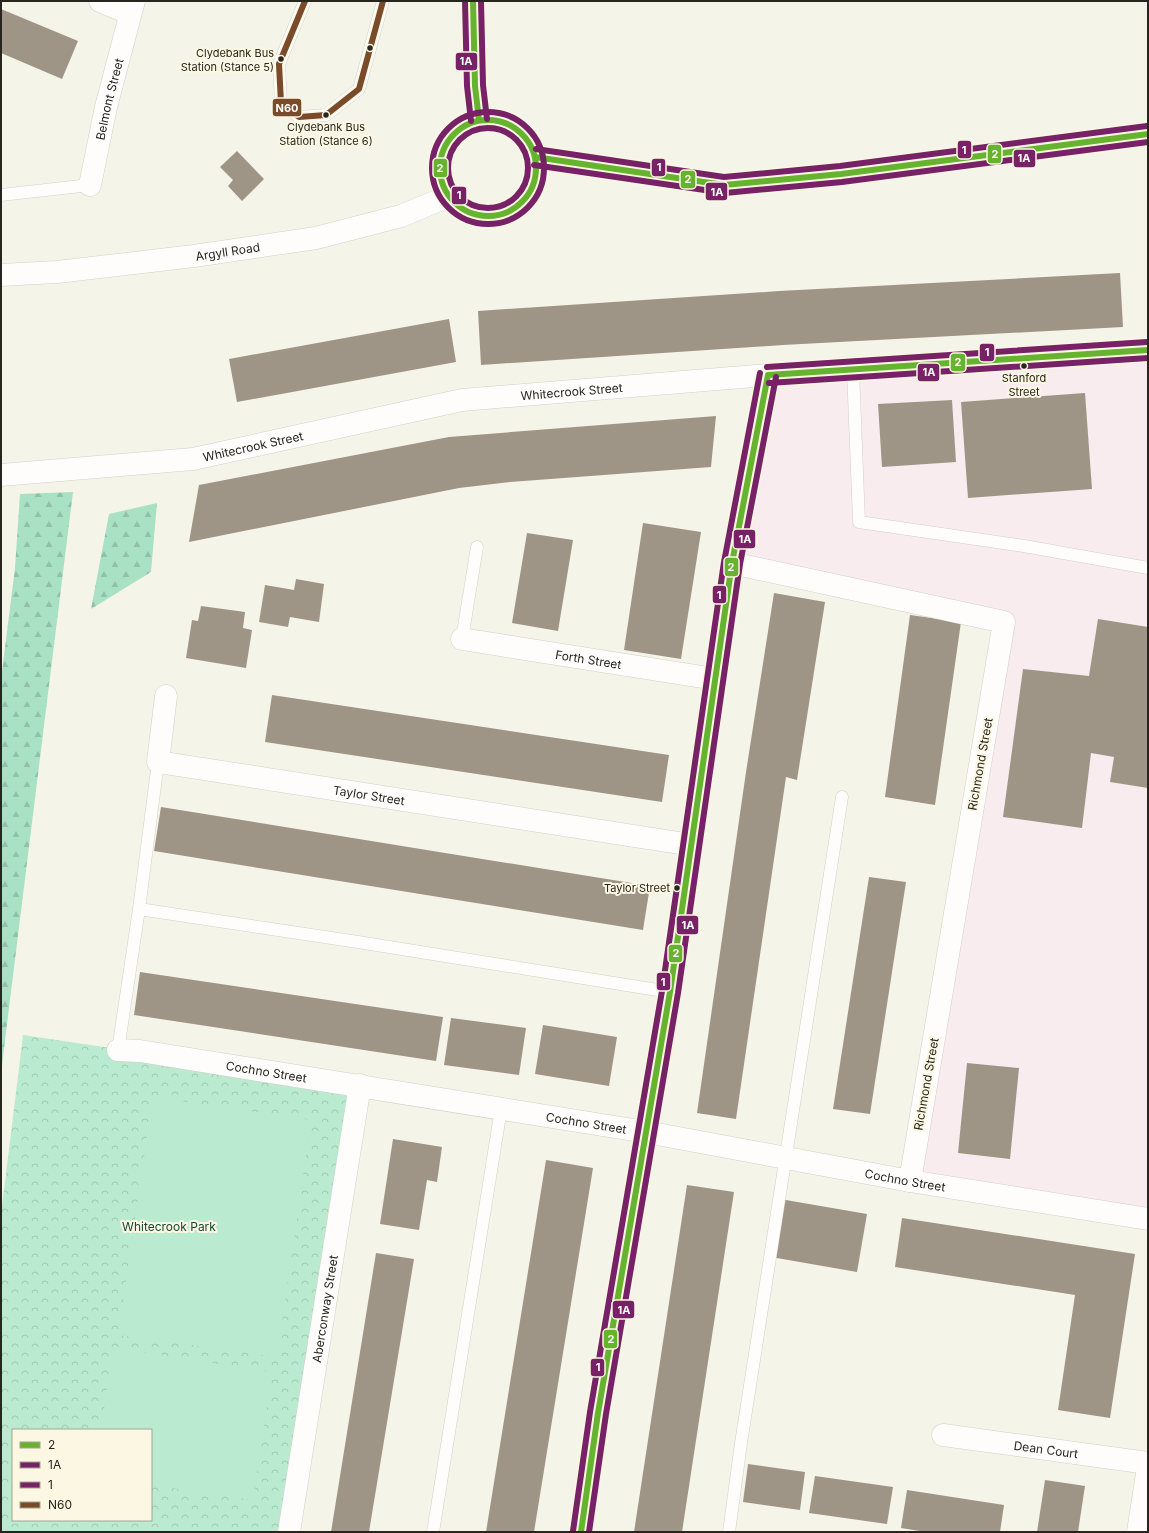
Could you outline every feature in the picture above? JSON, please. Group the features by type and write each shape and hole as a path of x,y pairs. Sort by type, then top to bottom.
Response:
{"street":[{"name":"Belmont Street","path":"90,184 106,107 132,7 100,1"},
{"path":"473,1 476,86 479,120"},
{"path":"479,120 497,120 515,128 528,140 535,158 536,176 529,193 516,207 500,215 480,216 462,208 449,196 441,178 441,159 448,141 461,128 479,120"},
{"path":"535,158 724,185 841,174 1148,134"},
{"name":"Argyll Road","path":"1,275 57,272 194,256 316,238 401,216 449,196"},
{"name":"Whitecrook Street","path":"1,475 193,459 462,400 768,375 1148,350"},
{"path":"581,1532 598,1413 670,992 732,563 768,375"},
{"name":"Richmond Street","path":"732,563 1004,622 910,1181"},
{"name":"Forth Street","path":"462,639 715,679"},
{"path":"158,762 166,696"},
{"name":"Taylor Street","path":"158,762 692,845"},
{"name":"Cochno Street","path":"118,1050 140,1051 501,1108 646,1132 910,1181 1148,1219"},
{"name":"Aberconway Street","path":"289,1532 360,1085"},
{"name":"Dean Court","path":"943,1435 1148,1463"},
{"path":"1138,1532 1148,1467"}],"lane":[{"path":"305,1 279,64 281,103 299,116 326,115 359,89 383,1"},
{"path":"1,195 90,184"},
{"path":"853,370 859,522 1024,546 1148,568"},
{"path":"462,639 476,547"},
{"path":"118,1050 140,909 158,762"},
{"path":"729,1532 741,1443 842,797"},
{"path":"140,909 670,992"},
{"path":"433,1532 501,1108"}],"shaded area":[{"path":"1148,350 1148,1219 910,1181 1004,622 732,563 768,375"}],"green space":[{"path":"73,492 1,1075 1,679 15,568 20,494"},
{"path":"157,503 151,572 91,609 109,514"},
{"name":"Whitecrook Park","path":"23,1035 360,1085 289,1532 1,1532 1,1214"},
{"path":"153,1097 311,1120 277,1357 118,1335"},
{"path":"113,1348 272,1372 253,1500 152,1485 152,1429 101,1429"}],"building":[{"path":"1,9 78,41 62,79 1,53"},
{"path":"237,151 264,179 242,201 228,186 233,180 220,167"},
{"path":"1120,273 1123,327 783,345 481,365 478,311 779,291"},
{"path":"449,319 456,362 237,402 229,359"},
{"path":"1085,393 1092,489 968,498 961,402"},
{"path":"952,400 956,462 882,467 878,404"},
{"path":"716,416 711,467 510,482 459,488 189,542 199,485 449,437"},
{"path":"643,523 701,532 681,659 624,650"},
{"path":"527,533 573,540 558,631 512,623"},
{"path":"296,579 324,584 319,622 290,617 288,627 259,622 265,585 294,590"},
{"path":"774,593 825,602 797,780 786,777 736,1119 697,1113 746,772"},
{"path":"201,606 245,612 243,628 252,630 246,668 186,658 192,620 198,621"},
{"path":"910,615 961,622 935,805 885,797"},
{"path":"1098,619 1148,627 1148,788 1110,782 1114,757 1091,753 1082,828 1003,817 1023,669 1089,676"},
{"path":"272,695 669,755 662,802 265,742"},
{"path":"161,807 650,886 643,930 154,851"},
{"path":"869,877 906,882 870,1114 833,1109"},
{"path":"140,972 443,1017 436,1061 134,1015"},
{"path":"451,1018 526,1028 519,1075 444,1065"},
{"path":"543,1025 617,1037 609,1086 535,1074"},
{"path":"967,1063 1019,1068 1010,1159 958,1153"},
{"path":"393,1139 442,1147 437,1182 427,1180 419,1230 380,1224"},
{"path":"546,1160 593,1168 534,1532 486,1532"},
{"path":"687,1185 734,1192 682,1532 634,1532"},
{"path":"780,1199 867,1214 857,1272 771,1257"},
{"path":"902,1218 1135,1254 1110,1418 1058,1410 1075,1295 895,1267"},
{"path":"376,1253 414,1259 369,1532 331,1532"},
{"path":"748,1464 805,1472 800,1510 743,1502"},
{"path":"815,1476 893,1487 887,1524 809,1513"},
{"path":"1045,1480 1085,1486 1078,1532 1037,1532"},
{"path":"907,1490 1004,1505 1000,1532 926,1532 901,1528"}],"transit line":[{"name":"N60","path":"305,1 279,64 281,103 299,117 326,115 359,89 383,1"},
{"name":"1A","path":"465,1 467,86 471,121"},
{"name":"2","path":"473,1 475,86 479,120"},
{"name":"1","path":"481,1 483,85 487,119"},
{"name":"1A","path":"488,112 499,113 509,117 519,122 527,129 534,137 539,147 543,157 544,168 543,179 539,189 534,199 527,207 519,214 509,219 499,223 488,224 477,223 467,219 457,214 449,207 442,199 437,189 433,179 432,168 433,157 437,147 442,137 449,129 457,122 467,117 477,113 488,112"},
{"name":"2","path":"488,120 506,124 515,128 522,134 528,141 532,150 536,168 532,186 528,195 522,202 515,208 506,212 488,216 470,212 461,208 454,202 448,195 444,186 440,168 444,150 448,141 454,134 461,128 470,124 488,120"},
{"name":"1","path":"536,149 724,177 840,166 1147,126"},
{"name":"1","path":"488,128 503,131 516,140 525,153 528,168 525,183 516,196 503,205 488,208 473,205 460,196 451,183 448,168 451,153 460,140 473,131 488,128"},
{"name":"2","path":"535,157 724,185 841,174 1148,134"},
{"name":"1A","path":"534,165 725,193 842,182 1148,142"},
{"name":"1","path":"767,367 1147,342"},
{"name":"2","path":"768,375 1148,350"},
{"name":"1A","path":"769,383 1148,358"},
{"name":"1","path":"573,1531 590,1412 662,991 724,562 760,373"},
{"name":"2","path":"581,1532 598,1413 670,992 732,563 768,375"},
{"name":"1A","path":"589,1532 606,1414 678,993 740,564 776,377"}],"place":[{"name":"Clydebank Bus Station (Stance 5)","path":"281,59"},
{"name":"Clydebank Bus Station (Stance 6)","path":"326,115"},
{"name":"Stanford Street","path":"1024,366"},
{"name":"Taylor Street","path":"677,888"}]}
